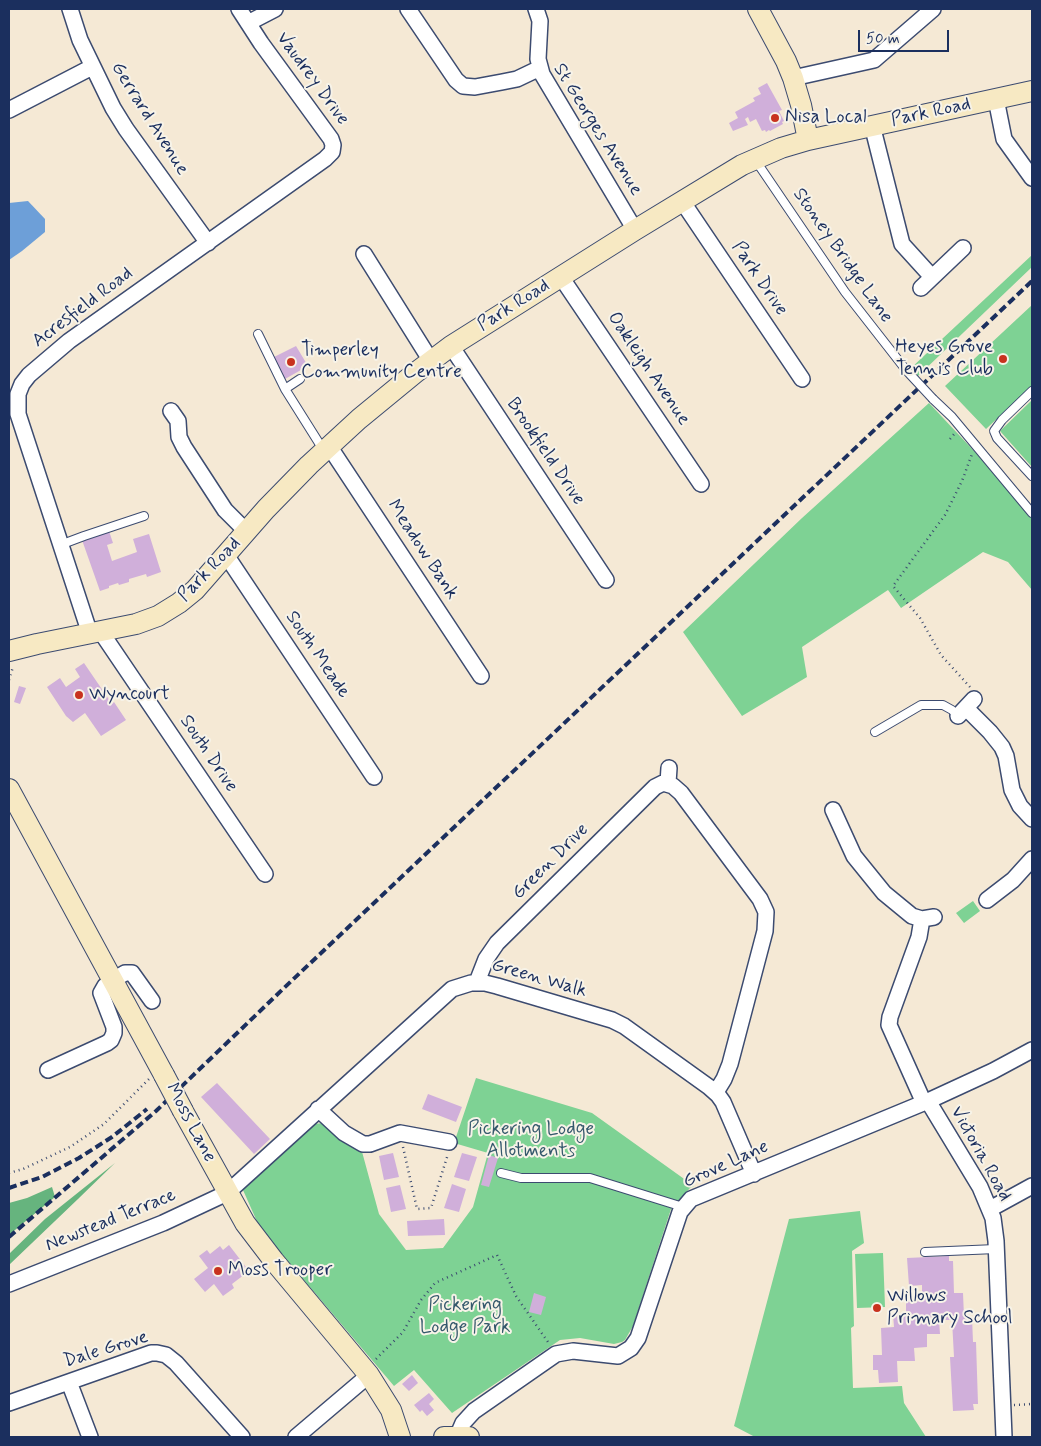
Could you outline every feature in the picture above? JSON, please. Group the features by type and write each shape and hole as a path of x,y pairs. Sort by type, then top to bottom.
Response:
{"main road":[{"path":"758,9 793,78 808,140"},
{"name":"Park Road","path":"9,651 142,622 168,610 195,590 272,503 326,449 381,400 431,361 451,346 635,230 754,159 808,140 1032,91"},
{"name":"Moss Lane","path":"9,789 239,1215 260,1244 367,1372 391,1410 400,1437"},
{"path":"444,1437 469,1437"}],"street":[{"name":"Gerrard Avenue","path":"70,9 73,23 92,67 113,108 208,243"},
{"name":"Vaudrey Drive","path":"239,9 332,139 333,148"},
{"path":"248,23 275,9"},
{"name":"St Georges Avenue","path":"408,9 456,80 463,86 475,87 502,82 540,68 548,85 635,230"},
{"path":"536,9 540,26 538,50 540,68"},
{"path":"793,78 874,60 936,11"},
{"path":"9,110 92,67"},
{"path":"996,98 1004,139 1032,178"},
{"path":"872,125 902,244 932,277"},
{"name":"Acresfield Road","path":"96,633 60,546 13,400 25,380 48,358 88,326 325,159 333,148"},
{"name":"Park Drive","path":"682,202 802,379"},
{"path":"921,288 963,248"},
{"path":"364,254 431,361"},
{"name":"Oakleigh Avenue","path":"561,277 701,484"},
{"name":"Brookfield Drive","path":"451,346 606,580"},
{"path":"177,411 180,437 184,447 225,510 247,532"},
{"name":"Meadow Bank","path":"326,449 481,676"},
{"name":"South Meade","path":"226,555 374,777"},
{"name":"South Drive","path":"96,633 264,874"},
{"path":"966,708 1002,747 1006,756 1012,790 1020,806 1032,819"},
{"name":"Green Drive","path":"477,982 486,959 497,944 668,776 760,899 772,912 765,931 730,1064 724,1080 716,1092"},
{"name":"Victoria Road","path":"833,810 849,848 873,881 903,910 912,916 928,918 908,967 890,1017 889,1025 926,1102 980,1187 990,1209 995,1227 1004,1437"},
{"path":"991,891 1020,874 1032,859"},
{"path":"48,1070 111,1040 114,1027 101,993 105,986 113,980 125,973 132,973 152,1001"},
{"name":"Green Walk","path":"227,1192 452,989 477,982 497,986 620,1024 716,1092 723,1102 754,1174"},
{"name":"Grove Lane","path":"457,1437 463,1422 470,1414 556,1354 573,1351 618,1356 631,1348 638,1338 678,1218 687,1202 926,1102 993,1071 1032,1050"},
{"path":"318,1109 344,1133 363,1144 370,1144 400,1133 449,1142"},
{"path":"990,1209 1032,1186"},
{"name":"Newstead Terrace","path":"9,1284 163,1223 227,1192"},
{"name":"Dale Grove","path":"9,1403 151,1354 162,1354 176,1363 242,1437"},
{"path":"296,1437 367,1372"},
{"path":"69,1382 90,1437"}],"lane":[{"name":"Stoney Bridge Lane","path":"754,159 850,299 906,370 952,417 1032,513"},
{"path":"258,334 285,389 326,449"},
{"path":"285,389 300,379"},
{"path":"1032,391 1002,420 994,431 997,438 1032,476"},
{"path":"60,546 144,516"},
{"path":"875,732 921,705 943,705 952,710 966,708"},
{"path":"500,1172 521,1178 590,1178 683,1207"},
{"path":"925,1252 996,1249"}],"path":[{"path":"966,708 973,690 941,655 920,618 893,586 945,515 962,481 975,445"},
{"path":"9,1173 23,1169 70,1148 104,1124 162,1071"},
{"path":"400,1133 417,1209 431,1208 452,1142 449,1142"},
{"path":"367,1372 403,1332 421,1300 435,1283 497,1255 516,1296 556,1354"},
{"path":"1003,1406 1032,1404"}],"green space":[{"path":"1032,255 1032,267 918,376 911,368"},
{"name":"Heyes Grove Tennis Club","path":"1032,305 1032,386 986,429 945,386"},
{"path":"1032,400 1032,467 1000,431"},
{"path":"929,403 975,452 1032,518 1032,590 1008,562 983,552 901,608 888,590 802,647 807,677 742,716 683,632 802,518"},
{"path":"973,901 980,911 964,923 956,913"},
{"name":"Pickering Lodge Park","path":"476,1078 592,1113 694,1186 671,1209 633,1326 625,1340 614,1344 580,1338 560,1340 452,1413 414,1370 394,1386 269,1239 259,1226 243,1190 315,1124 322,1123 361,1148 379,1214 406,1250 443,1248 473,1207 488,1153 454,1143"},
{"path":"115,1163 9,1265 9,1254 45,1219"},
{"path":"52,1187 55,1197 9,1235 9,1203 27,1198"},
{"path":"860,1211 864,1243 852,1251 854,1326 851,1328 853,1388 902,1386 904,1403 926,1437 755,1437 734,1426 789,1219"},
{"path":"883,1253 885,1307 857,1308 855,1254"}],"water":[{"path":"28,201 45,219 45,232 9,260 9,203"}],"building":[{"path":"767,83 782,110 779,111 784,121 782,122 783,124 766,132 765,130 762,131 756,119 750,122 748,117 745,119 748,125 733,131 729,123 738,118 735,112 755,101 753,98 761,94 758,88"},
{"name":"Timperley Community Centre","path":"296,346 308,366 285,379 274,357"},
{"path":"109,531 113,543 107,545 112,561 137,552 133,539 149,534 161,572 147,577 146,574 129,579 129,582 119,585 118,583 100,591 82,540"},
{"name":"Wyncourt","path":"84,663 112,704 114,702 126,720 101,736 85,713 73,722 66,716 47,687 60,678 66,687 80,677 75,669"},
{"path":"19,686 26,688 20,704 14,702"},
{"path":"217,1083 270,1139 254,1154 201,1097"},
{"path":"428,1094 462,1107 456,1122 422,1109"},
{"path":"393,1153 399,1177 384,1180 379,1156"},
{"path":"462,1153 477,1157 469,1181 454,1177"},
{"path":"489,1155 498,1158 489,1187 481,1185"},
{"path":"452,1184 466,1189 459,1212 444,1208"},
{"path":"400,1185 406,1209 391,1212 386,1188"},
{"path":"444,1219 445,1235 408,1236 407,1221"},
{"path":"229,1245 249,1271 232,1284 234,1288 223,1296 214,1284 205,1292 194,1279 208,1268 199,1256 207,1250 210,1254 220,1246 223,1250"},
{"path":"949,1256 949,1261 953,1261 954,1293 963,1293 964,1317 972,1317 973,1342 976,1342 978,1404 973,1404 974,1410 953,1411 950,1357 954,1357 952,1320 939,1320 940,1334 927,1334 927,1347 914,1348 915,1361 897,1361 898,1382 879,1383 878,1370 873,1370 873,1355 882,1355 881,1328 894,1327 893,1314 906,1314 906,1301 919,1300 919,1293 922,1293 922,1285 909,1286 907,1258"},
{"path":"534,1293 546,1297 541,1315 529,1312"},
{"path":"412,1375 418,1383 409,1391 402,1384"},
{"path":"429,1393 434,1399 429,1404 434,1410 427,1416 414,1405"}],"railway":[{"path":"9,1237 156,1111 1032,281"},
{"path":"9,1188 42,1177 79,1158 112,1137 147,1109"}],"place":[{"name":"Nisa Local","path":"775,118"},
{"name":"Heyes Grove Tennis Club","path":"1003,359"},
{"name":"Timperley Community Centre","path":"291,362"},
{"name":"Wyncourt","path":"79,695"},
{"name":"Moss Trooper","path":"218,1271"},
{"name":"Willows Primary School","path":"877,1308"}],"park label":[{"name":"Pickering Lodge Allotments","path":"531,1141"}]}
